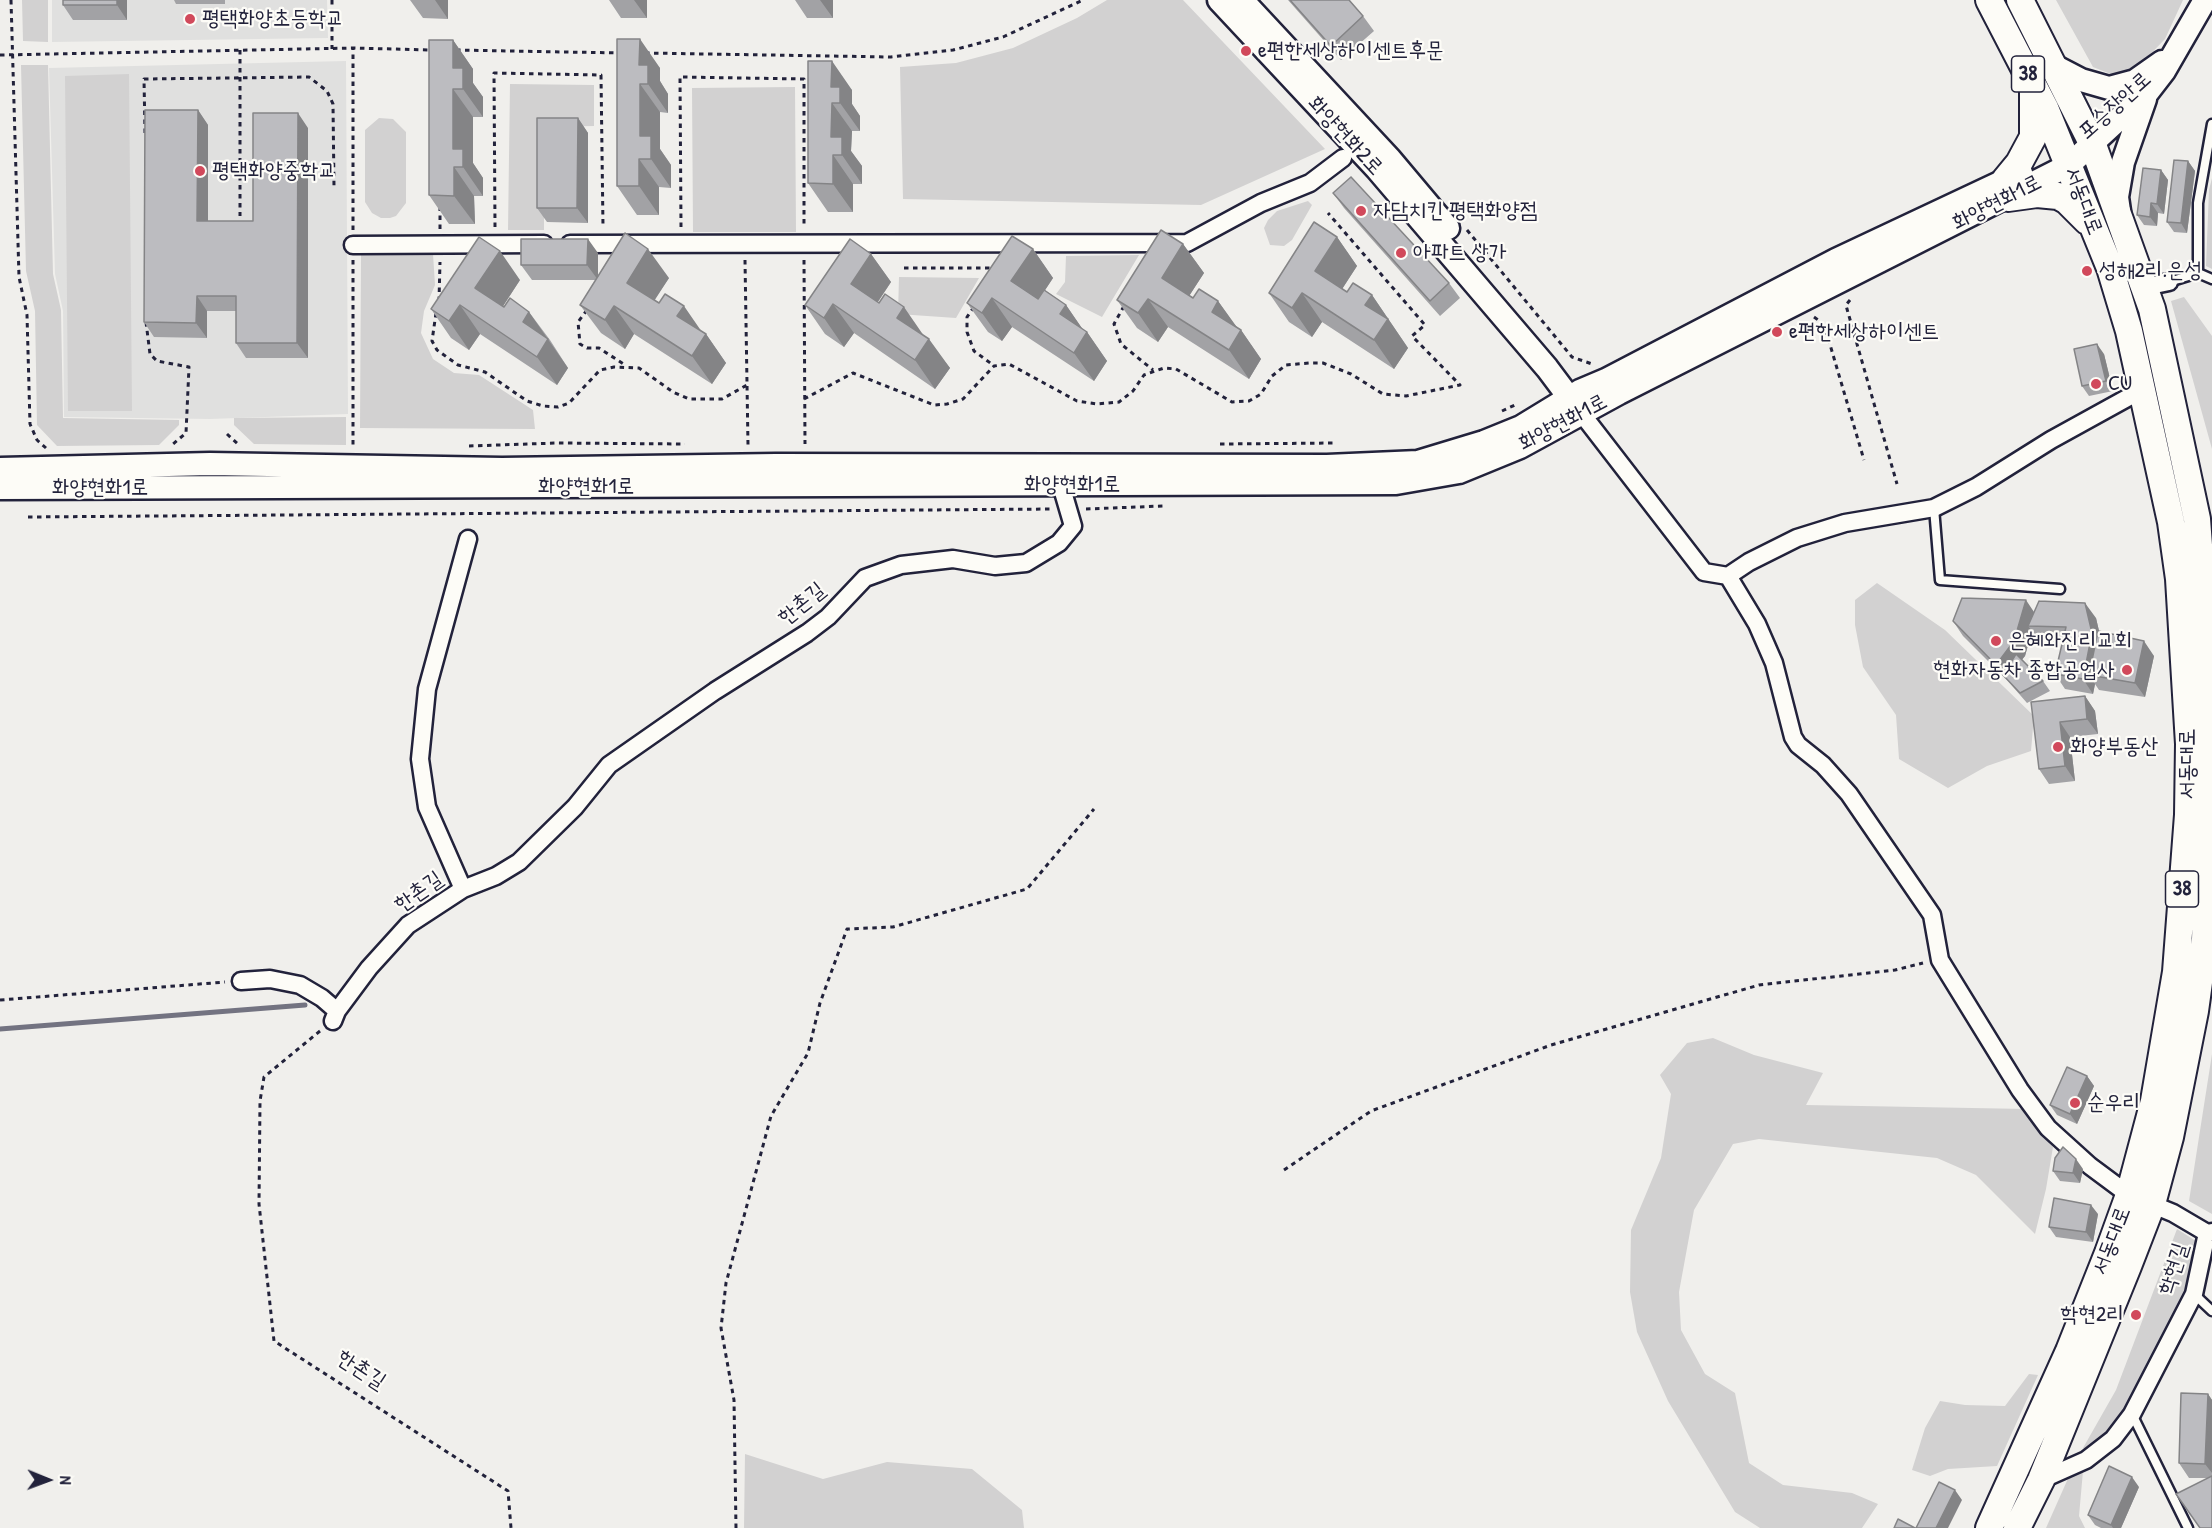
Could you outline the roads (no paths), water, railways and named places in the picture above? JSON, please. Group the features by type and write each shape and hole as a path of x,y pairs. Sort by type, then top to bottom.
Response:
{"main road":[{"name":"서동대로","path":"1989,0 2032,83 2066,158 2110,268 2128,331 2171,522 2179,579 2189,744 2188,815 2176,972 2140,1199 2041,1480 2017,1528"},
{"name":"서동대로","path":"1989,1528 2171,1132 2195,1011 2205,939 2212,760 2200,519 2157,285 2120,216 2090,138 2020,0"},
{"path":"2032,83 2035,119 2033,137 2006,189 2063,198 2094,228"}],"street":[{"name":"화양현화2로","path":"1220,0 1377,169 1547,368 1581,402"},
{"name":"화양현화2로","path":"1242,0 1390,159 1581,402"},
{"path":"2056,67 2080,80 2109,88 2135,81 2164,65 2205,0"},
{"name":"포승장안로","path":"2120,216 2118,197 2123,162 2147,93 2164,65"},
{"name":"포승장안로","path":"2090,138 2164,65"},
{"name":"포승장안로","path":"2090,138 2147,93"},
{"name":"화양현화1로","path":"0,469 210,464 502,469 776,465 1383,464 1418,462 1484,442 1581,402 2066,158 2090,138"},
{"path":"353,245 1187,243 1261,203 1310,183 1343,158"},
{"path":"1581,402 1704,572 1728,576 1749,562 1797,538 1845,524 1934,508 1976,487 2050,440 2129,398 2143,394"},
{"name":"화양현화1로","path":"0,488 1396,483 1459,472 1520,447 1581,402"},
{"name":"한촌길","path":"241,981 270,979 300,985 322,998 335,1016 369,968 408,925 463,889 496,876 519,862 575,807 609,765 715,691 807,633 828,617 865,578 901,565 953,559 995,566 1026,563 1059,543 1073,526 1061,485"},
{"path":"463,889 427,807 420,759 427,689 468,539"},
{"name":"학현길","path":"1728,576 1757,624 1774,663 1793,736 1798,745 1823,765 1849,794 1932,915 1940,960 1997,1056 2048,1128 2090,1166 2140,1199 2210,1232 2194,1294 2132,1414 2113,1439 2086,1460 2041,1480"}],"lane":[{"path":"2198,273 2198,203 2212,124"},
{"path":"2157,285 2198,273 2212,279"},
{"path":"1934,508 1940,580 2060,589"},
{"path":"2194,1294 2212,1311"},
{"path":"2132,1414 2188,1528"}],"waterway":[{"path":"0,1029 305,1005"}],"place":[{"name":"평택화양초등학교","path":"190,19"},
{"name":"e편한세상하이센트후문","path":"1246,51"},
{"name":"평택화양중학교","path":"200,171"},
{"name":"자담치킨 평택화양점","path":"1361,211"},
{"name":"아파트 상가","path":"1401,253"},
{"name":"성해2리.은성","path":"2087,271"},
{"name":"e편한세상하이센트","path":"1777,332"},
{"name":"CU","path":"2096,384"},
{"name":"은혜와진리교회","path":"1996,641"},
{"name":"현화자동차 종합공업사","path":"2127,670"},
{"name":"화양부동산","path":"2058,747"},
{"name":"순우리","path":"2075,1103"},
{"name":"학현2리","path":"2136,1315"}]}
